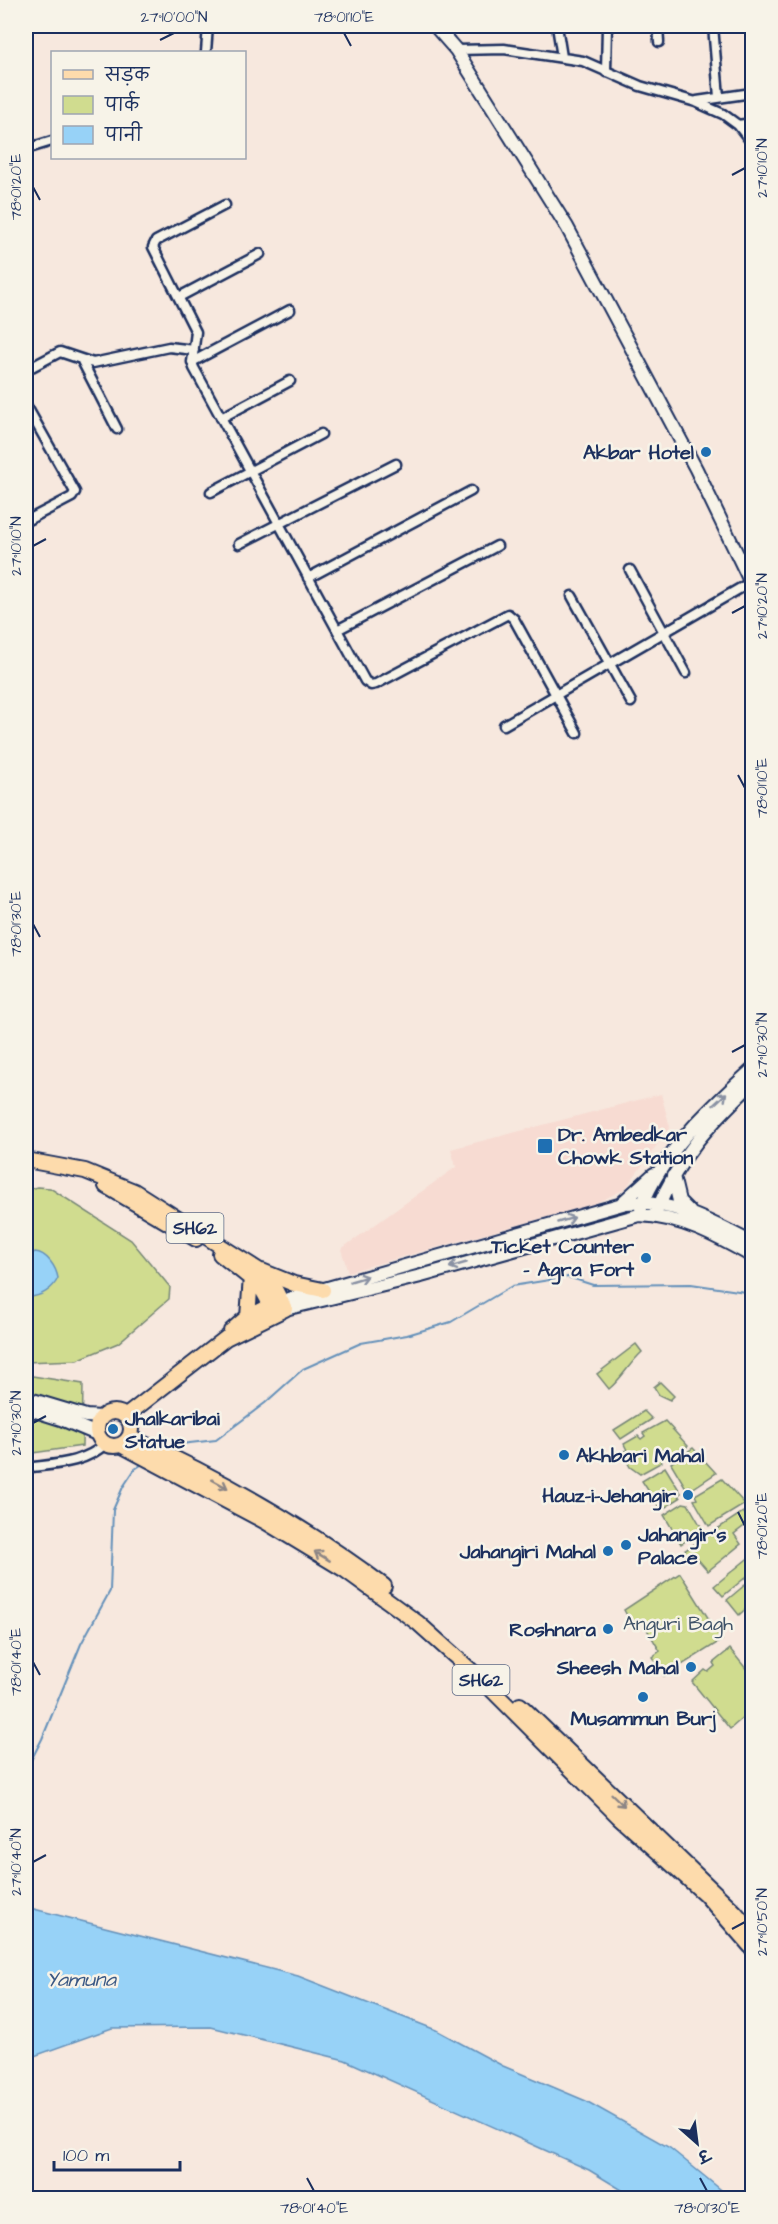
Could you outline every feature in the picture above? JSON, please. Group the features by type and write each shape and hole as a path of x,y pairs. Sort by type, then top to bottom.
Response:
{"main road":[{"path":"435,26 456,50 567,227 696,469 752,583"},
{"path":"639,1215 668,1160 690,1129 753,1070"},
{"path":"655,1216 673,1176 701,1134 753,1083"},
{"name":"SH62","path":"26,1160 85,1171 107,1187 255,1274 279,1307"},
{"path":"619,1205 668,1160"},
{"path":"673,1176 679,1201 692,1214"},
{"path":"226,1338 232,1329 248,1317 323,1290 619,1205 660,1203 692,1214 753,1243"},
{"path":"126,1416 226,1338 279,1307 421,1276 639,1215 655,1216 708,1231 753,1256"},
{"path":"248,1317 255,1274 323,1290"},
{"path":"26,1398 86,1416 100,1417 110,1412 126,1416 131,1426 125,1441 101,1439 61,1419 26,1408"},
{"path":"100,1417 96,1429 101,1439"},
{"name":"SH62","path":"125,1441 338,1551 413,1607 497,1684 735,1912 753,1932"},
{"name":"SH62","path":"167,1462 345,1570 418,1623 486,1684 618,1816 705,1894 753,1948"}],"street":[{"path":"206,51 208,26"},
{"path":"556,26 562,57"},
{"path":"606,72 607,26"},
{"path":"658,26 659,42"},
{"path":"713,26 719,97"},
{"path":"456,50 504,49 583,61 640,86 696,102 738,125 753,143"},
{"path":"696,102 753,93"},
{"path":"738,125 753,123"},
{"path":"26,149 51,141"},
{"path":"225,205 153,243 155,252 196,332 192,362 365,681 371,685 508,614 514,619 577,733"},
{"path":"179,297 260,254"},
{"path":"192,362 290,310"},
{"path":"26,370 60,352 82,361 100,362 169,347 194,350"},
{"path":"82,361 117,429"},
{"path":"221,418 290,381"},
{"path":"26,405 75,492 72,497 26,521"},
{"path":"211,492 321,434"},
{"path":"239,544 396,464"},
{"path":"308,578 471,491"},
{"path":"337,630 497,546"},
{"path":"630,570 686,673"},
{"path":"504,725 752,583"},
{"path":"572,596 631,702"},
{"path":"26,1468 91,1455 101,1439"}],"shaded area":[{"name":"Dr. Ambedkar Chowk Station","path":"661,1094 670,1127 625,1189 594,1204 348,1272 341,1249 456,1167 451,1149"}],"green space":[{"path":"37,1187 50,1188 131,1240 170,1287 169,1299 118,1343 77,1360 26,1362 26,1190"},
{"path":"636,1344 642,1352 609,1389 597,1374"},
{"path":"26,1375 83,1384 82,1446 26,1454"},
{"path":"660,1382 674,1396 670,1400 659,1395 654,1387"},
{"path":"644,1411 652,1419 621,1439 614,1430"},
{"path":"665,1421 688,1446 667,1458 663,1450 657,1452 662,1462 640,1474 630,1467 622,1452 627,1450 624,1444 638,1436 641,1439 645,1436 643,1433"},
{"path":"693,1448 716,1473 692,1489 690,1486 686,1488 671,1463"},
{"path":"665,1467 681,1493 678,1495 680,1498 661,1510 642,1481"},
{"path":"722,1479 745,1504 709,1526 694,1500 697,1499 695,1495"},
{"path":"683,1503 688,1504 703,1530 681,1544 664,1515"},
{"path":"743,1512 751,1521 734,1534 741,1544 708,1571 696,1557 691,1561 684,1551"},
{"path":"752,1555 752,1572 723,1596 714,1586"},
{"name":"Anguri Bagh","path":"680,1573 722,1640 664,1676 652,1657 660,1651 642,1621 633,1626 624,1610"},
{"path":"752,1579 752,1603 739,1615 727,1600"},
{"path":"730,1649 752,1676 752,1710 730,1729 692,1682 705,1670 708,1672 715,1666 713,1663"}],"water":[{"path":"35,1252 50,1261 58,1278 46,1292 28,1297 26,1295 26,1258"},
{"name":"Yamuna","path":"26,1907 298,1976 436,2030 503,2066 586,2101 670,2148 731,2198 635,2198 589,2170 345,2060 211,2027 112,2028 26,2059"}],"waterway":[{"path":"166,1448 172,1445 216,1440 265,1403 303,1369 361,1343 407,1335 451,1322 512,1286 568,1277 593,1285 691,1284 752,1293"},
{"path":"26,1770 42,1739 81,1644 110,1591 113,1510 123,1487 135,1469 144,1463"}],"place":[{"name":"Akbar Hotel","path":"706,452"},
{"name":"Dr. Ambedkar Chowk Station","path":"545,1146"},
{"name":"Ticket Counter - Agra Fort","path":"646,1258"},
{"name":"Jhalkaribai Statue","path":"113,1429"},
{"name":"Akhbari Mahal","path":"564,1455"},
{"name":"Hauz-i-Jehangir","path":"688,1495"},
{"name":"Jahangir's Palace","path":"626,1545"},
{"name":"Jahangiri Mahal","path":"608,1551"},
{"name":"Roshnara","path":"608,1629"},
{"name":"Sheesh Mahal","path":"691,1667"},
{"name":"Musammun Burj","path":"643,1697"}]}
